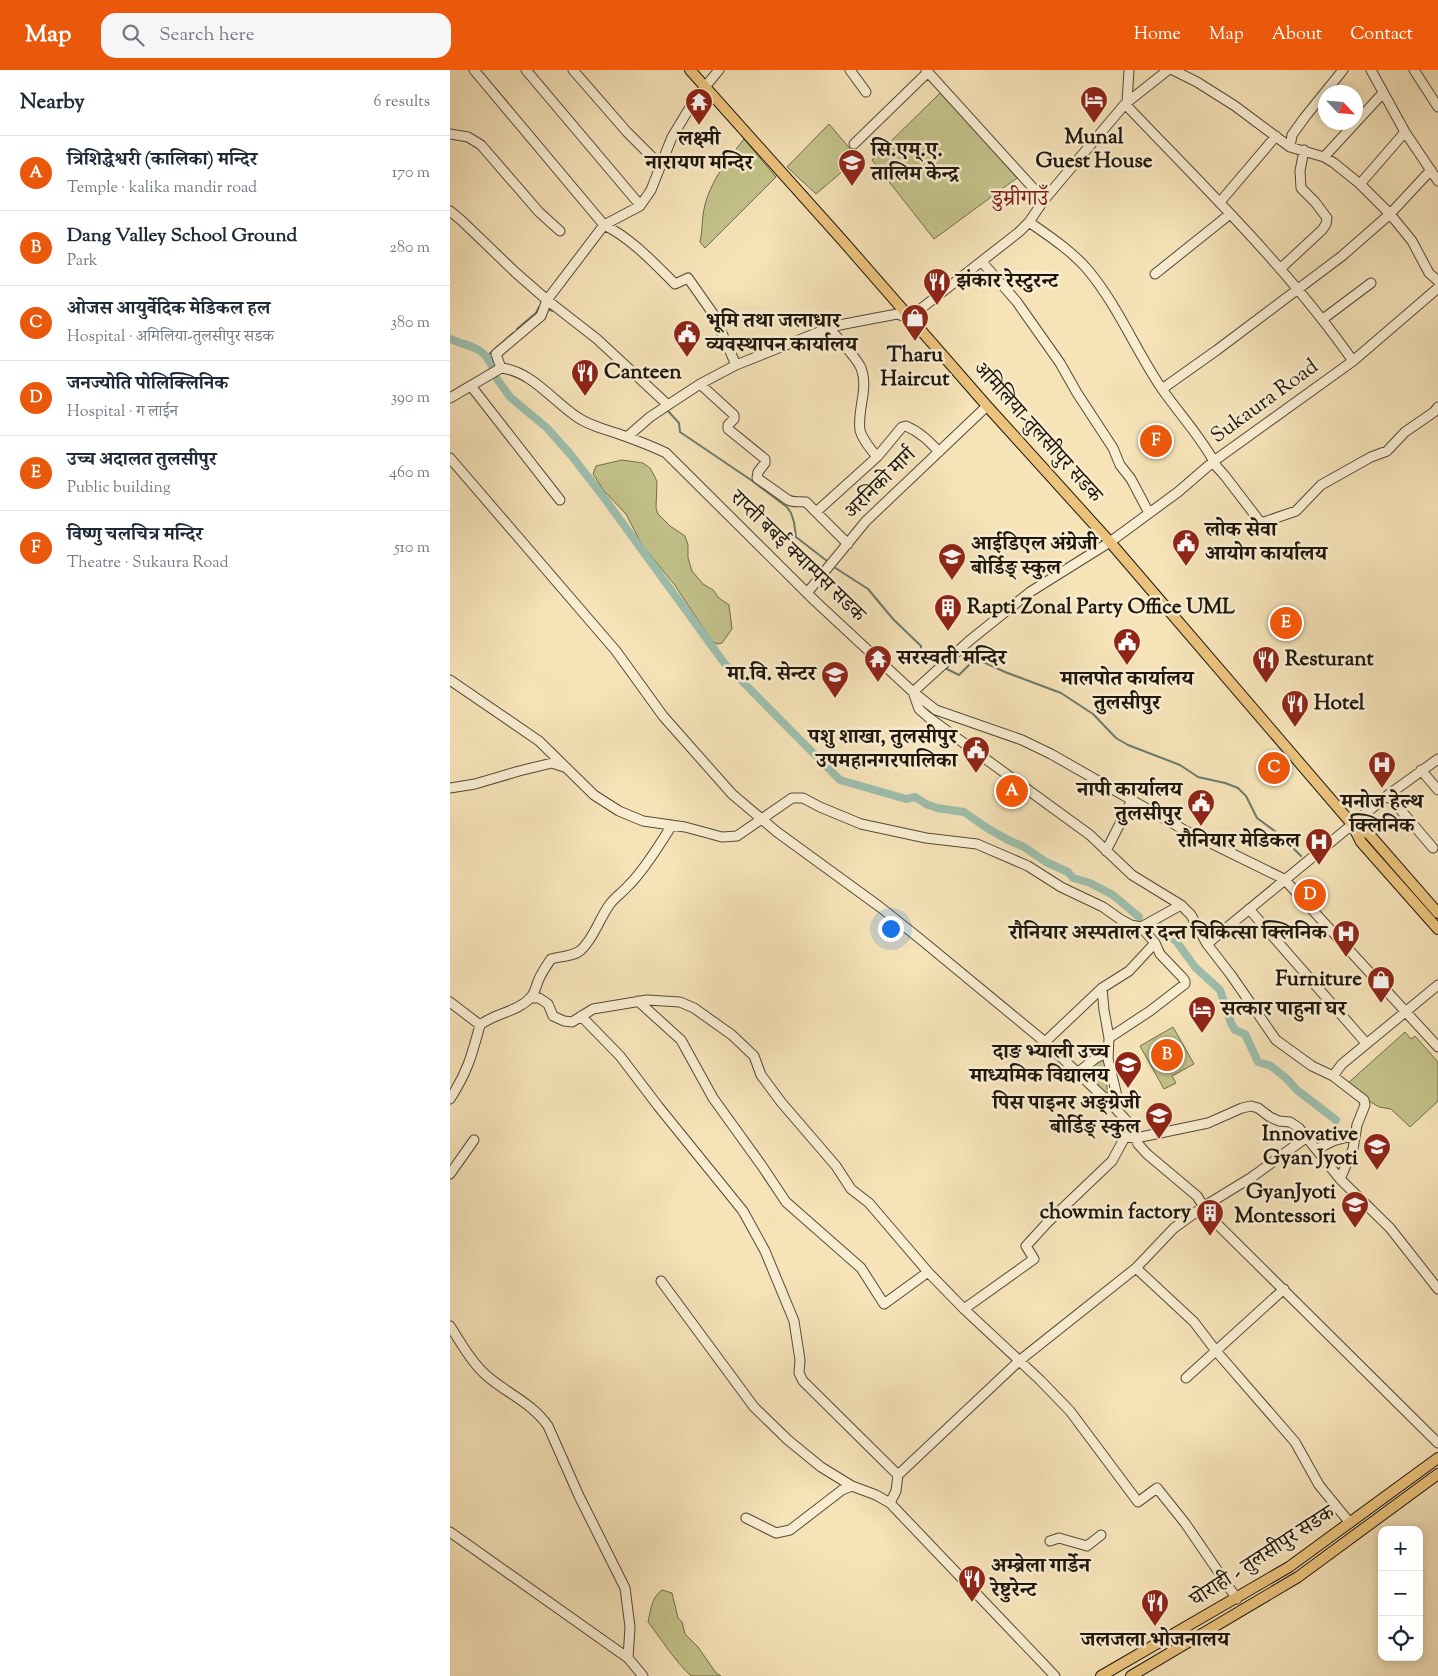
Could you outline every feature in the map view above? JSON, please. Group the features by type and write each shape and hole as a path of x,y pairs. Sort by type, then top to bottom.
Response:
{"main road":[{"name":"अमिलिया-तुलसीपुर सडक","path":"690,70 838,234 909,318 1110,542 1352,824"},
{"path":"1352,824 1369,834 1438,913"},
{"path":"1352,824 1361,842 1438,929"},
{"name":"घोराही - तुलसीपुर सडक","path":"1101,1676 1237,1599 1289,1567 1438,1458"},
{"name":"घोराही - तुलसीपुर सडक","path":"1131,1676 1298,1577 1438,1474"},
{"path":"1339,1531 1347,1541"}],"street":[{"path":"474,70 604,225 617,232 662,270 675,284 688,278 714,315 736,365"},
{"path":"526,70 640,205"},
{"path":"573,70 627,132 660,166"},
{"path":"450,398 501,368 496,354 541,316 547,300 604,225 640,205 651,190 672,137 694,99 719,70"},
{"path":"850,70 866,92"},
{"path":"1129,70 1126,103 1298,288 1353,361"},
{"path":"627,437 650,417 668,405 700,384 736,365 829,328 897,314 909,318 1019,232 1126,103 1168,70"},
{"path":"1173,70 1205,87 1290,147 1324,157 1360,184 1390,214 1412,242 1429,273 1438,281"},
{"path":"1290,147 1292,135 1343,70"},
{"path":"1371,70 1405,132 1438,181"},
{"path":"1414,70 1438,107"},
{"path":"854,144 927,71 1044,200"},
{"path":"1324,157 1383,93"},
{"path":"1360,184 1405,132"},
{"path":"450,134 468,138 481,145 539,212 560,231"},
{"path":"1220,202 1276,136"},
{"path":"1280,269 1326,224 1327,218 1315,202 1300,188 1300,170 1304,150"},
{"path":"1162,389 1342,256 1390,214 1431,170"},
{"path":"450,211 547,300 597,339 668,405"},
{"path":"1155,274 1230,214"},
{"path":"1029,222 1057,242 1087,269 1116,309 1138,351 1162,389 1217,467 1261,523 1296,510 1320,485 1371,457 1387,451 1405,432 1434,412 1438,407"},
{"path":"982,262 1016,302 1057,358 1077,393 1113,448 1120,465 1131,478 1149,513"},
{"path":"1323,319 1371,283"},
{"name":"Sukaura Road","path":"912,692 1030,592 1110,542 1178,492 1214,461 1353,361 1438,288"},
{"path":"829,328 860,366 864,380 860,431 866,444 877,457"},
{"name":"राप्ती बबई क्याम्पस सडक","path":"501,368 509,369 526,377 578,418 594,426 652,446 666,453 807,593 912,692 936,710 1022,740 1051,754 1186,831 1284,880"},
{"path":"700,384 734,415 734,419 728,425 728,430 765,459 765,463 758,472 757,478 794,503 799,501 806,502 848,544"},
{"path":"470,386 560,500"},
{"name":"अरनिको मार्ग","path":"807,593 866,520 987,406"},
{"path":"816,512 877,457 902,428 906,426 925,437 939,452"},
{"path":"450,458 616,651 663,716 732,794 761,820 880,907 1045,1042 1114,1107 1127,1122 1138,1144 1147,1154 1196,1196 1215,1222 1438,1443"},
{"path":"450,680 539,740 594,795 619,811 643,821 722,836 737,836 792,798 803,798 861,824 926,838 977,844 1028,866 1061,887 1103,907 1131,925 1141,928 1155,943 1160,954 1185,981 1185,984 1150,1011 1109,1038"},
{"path":"912,692 919,709 928,717 1063,814 1090,835 1132,875 1181,905 1191,915 1207,944 1276,1040 1312,1066 1333,1076 1364,1100 1353,1149 1340,1179"},
{"path":"1207,944 1388,795 1438,759"},
{"path":"450,788 475,784 552,763 567,768"},
{"path":"1421,770 1438,790"},
{"path":"1388,795 1433,848"},
{"path":"1106,851 1132,800"},
{"path":"450,1099 462,1080 470,1061 480,1025 491,1018 514,1009 530,998 551,959 569,956 580,951 590,939 600,918 659,847 672,825"},
{"path":"1284,880 1438,1047"},
{"path":"1141,928 1181,905"},
{"path":"1249,909 1366,1043"},
{"path":"1045,1042 1102,988 1129,971 1155,943"},
{"path":"1333,1076 1342,1064 1366,1043 1438,985"},
{"path":"1102,988 1109,1038 1108,1052 1117,1096 1114,1107"},
{"path":"530,998 539,998 548,1004 553,1016 572,1022 593,1009 646,1000 680,1002 694,1008 732,1035 754,1056 761,1075 781,1102 836,1166 851,1189 869,1203 928,1272 964,1309 1070,1411 1138,1502 1157,1488 1185,1523 1237,1599"},
{"path":"638,1001 681,1040 713,1098 786,1202 861,1268 884,1304 928,1272"},
{"path":"450,1002 480,1025"},
{"path":"581,1016 620,1056 743,1211 765,1252 794,1321 800,1360 799,1373 803,1381 898,1475"},
{"path":"1077,1073 1096,1058 1108,1052"},
{"path":"964,1309 1034,1259 1026,1246 1048,1222 1112,1161 1125,1137 1136,1138 1208,1122 1251,1106 1258,1108 1270,1117 1290,1122 1307,1137 1340,1179 1390,1228 1438,1289"},
{"path":"1317,1149 1333,1141 1355,1135"},
{"path":"890,1503 896,1490 898,1475 1019,1361 1136,1268 1174,1228 1203,1207 1252,1177 1307,1137"},
{"path":"450,1174 474,1140"},
{"path":"1136,1268 1194,1322 1216,1351 1295,1442 1319,1485 1350,1523"},
{"path":"661,1281 754,1407 788,1440 821,1467 852,1486 876,1495 890,1503 1055,1676"},
{"path":"1186,1378 1284,1289"},
{"path":"450,1326 480,1370 530,1406 548,1426 579,1496 625,1588 630,1627 628,1658"},
{"path":"746,1518 776,1533 790,1530 842,1490 852,1486"},
{"path":"450,1532 628,1658 643,1676"},
{"path":"1050,1541 1059,1538 1087,1546 1102,1535"}],"shaded area":[{"path":"941,92 1017,178 934,239 872,160"},
{"path":"829,124 858,158 816,194 787,167"},
{"path":"744,139 776,177 705,248 700,242 705,204 718,174"},
{"path":"622,460 643,463 650,468 657,482 656,508 658,514 670,526 685,536 692,571 703,584 713,590 719,598 729,605 732,629 722,643 717,644 712,641 674,584 642,545 626,514 604,491 593,474 596,466"},
{"path":"1173,1027 1194,1064 1172,1076 1176,1083 1164,1089 1140,1046"},
{"path":"1405,1032 1411,1039 1415,1036 1438,1062 1438,1101 1410,1127 1391,1109 1379,1107 1347,1084"},
{"path":"1104,1056 1108,1097 1082,1072"},
{"path":"662,1590 672,1593 678,1618 682,1622 685,1634 698,1647 716,1673 721,1676 691,1676 648,1622 654,1600"}],"waterway":[{"path":"517,329 536,313 539,307"},
{"path":"549,310 554,311"},
{"path":"487,356 513,333"},
{"path":"450,339 479,350 492,366"},
{"path":"497,379 510,397 547,428 571,455 725,664 840,780 906,799 915,797 937,808 964,812 987,828 1024,847 1046,862 1068,872 1073,878 1090,883 1113,895 1139,917"},
{"path":"667,410 679,423 680,432 787,507 794,522 796,537 827,561"},
{"path":"834,567 868,589 893,619 921,646 921,652 937,661"},
{"path":"945,668 959,675 972,662 979,660 1061,693 1093,714 1116,738 1128,745 1180,765 1198,777 1238,788 1246,796 1257,818 1280,835 1301,856"},
{"path":"1160,926 1176,941 1195,967 1220,990 1231,1023 1235,1030 1245,1034 1258,1062 1271,1066 1297,1090 1336,1120"}],"place":[{"name":"Munal Guest House","path":"1094,124"},
{"name":"लक्ष्मी नारायण मन्दिर","path":"699,126"},
{"name":"सि.एम्.ए. तालिम केन्द्र","path":"852,187"},
{"name":"झंकार रेस्टुरन्ट","path":"937,306"},
{"name":"Tharu Haircut","path":"915,342"},
{"name":"भूमि तथा जलाधार व्यवस्थापन कार्यालय","path":"687,358"},
{"name":"Canteen","path":"585,397"},
{"name":"विष्णु चलचित्र मन्दिर","path":"1156,441"},
{"name":"लोक सेवा आयोग कार्यालय","path":"1186,567"},
{"name":"आईडिएल अंग्रेजी बोर्डिङ् स्कुल","path":"952,581"},
{"name":"उच्च अदालत तुलसीपुर","path":"1286,623"},
{"name":"Rapti Zonal Party Office UML","path":"948,632"},
{"name":"मालपोत कार्यालय तुलसीपुर","path":"1127,666"},
{"name":"सरस्वती मन्दिर","path":"878,683"},
{"name":"Resturant","path":"1266,684"},
{"name":"मा.वि. सेन्टर","path":"835,699"},
{"name":"Hotel","path":"1295,728"},
{"name":"ओजस आयुर्वेदिक मेडिकल हल","path":"1274,768"},
{"name":"पशु शाखा, तुलसीपुर उपमहानगरपालिका","path":"976,774"},
{"name":"मनोज हेल्थ क्लिनिक","path":"1382,789"},
{"name":"त्रिशिद्धेश्वरी (कालिका) मन्दिर","path":"1012,791"},
{"name":"नापी कार्यालय तुलसीपुर","path":"1201,827"},
{"name":"रौनियार मेडिकल","path":"1319,866"},
{"name":"जनज्योति पोलिक्लिनिक","path":"1310,895"},
{"name":"रौनियार अस्पताल र दन्त चिकित्सा क्लिनिक","path":"1346,958"},
{"name":"Furniture","path":"1381,1004"},
{"name":"सत्कार पाहुना घर","path":"1202,1034"},
{"name":"Dang Valley School Ground","path":"1167,1055"},
{"name":"दाङ भ्याली उच्च माध्यमिक विद्यालय","path":"1128,1089"},
{"name":"पिस पाइनर अङ्‍ग्रेजी बोर्डिङ् स्कुल","path":"1159,1140"},
{"name":"Innovative Gyan Jyoti","path":"1377,1171"},
{"name":"GyanJyoti Montessori","path":"1355,1229"},
{"name":"chowmin factory","path":"1210,1237"},
{"name":"अम्ब्रेला गार्डेन रेष्टुरेन्ट","path":"972,1603"},
{"name":"जलजला भोजनालय","path":"1155,1627"}],"district":[{"name":"डुम्रीगाउँ","path":"1020,200"}]}
